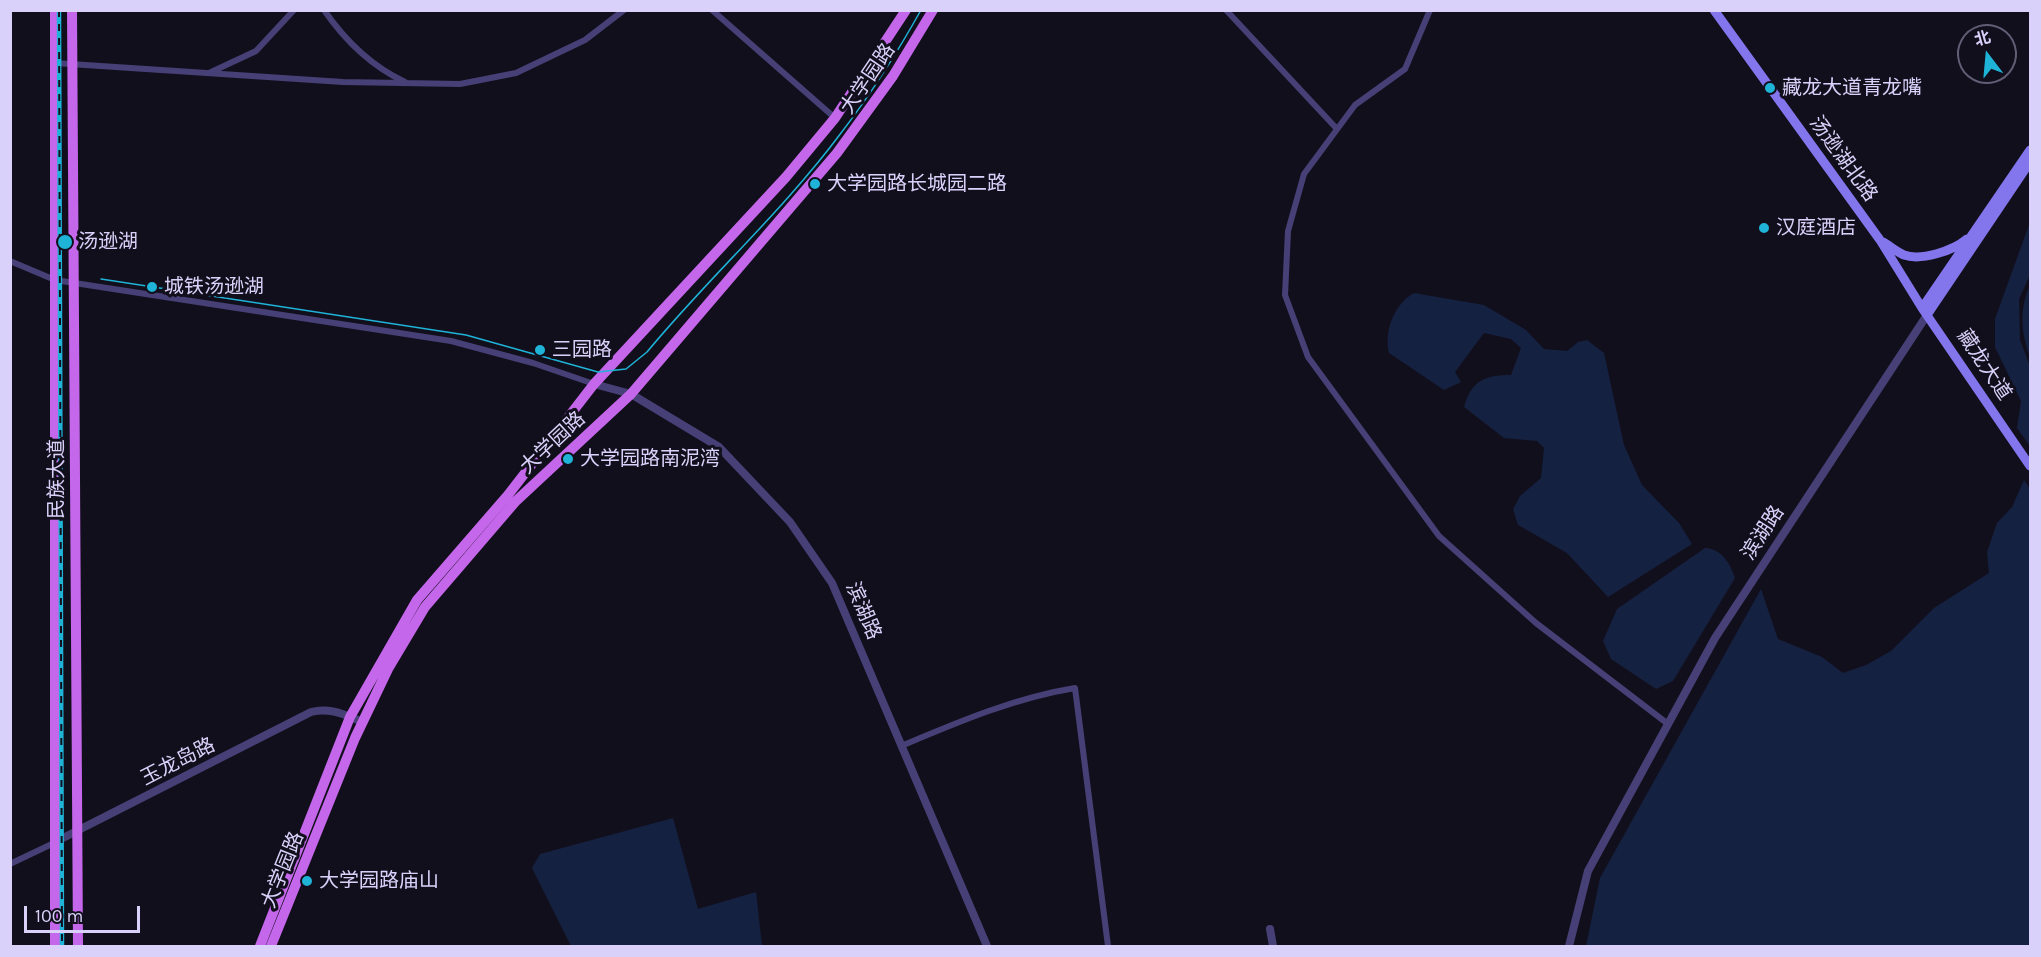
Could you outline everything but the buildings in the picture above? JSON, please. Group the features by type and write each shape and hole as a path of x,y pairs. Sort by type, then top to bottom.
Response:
{"main road":[{"name":"民族大道","path":"55,10 56,946"},
{"name":"民族大道","path":"72,10 78,946"},
{"name":"大学园路","path":"260,946 350,717 417,600 508,495 594,384 742,226 835,118 906,10"},
{"name":"大学园路","path":"271,946 363,722 388,669 425,607 516,501 632,394 837,153 893,76 933,10"},
{"name":"汤逊湖北路","path":"1714,10 1880,240 1925,311"},
{"name":"滨湖路","path":"1925,311 1975,231 2031,150"},
{"name":"滨湖路","path":"1925,311 2031,162"},
{"name":"汤逊湖北路","path":"1880,240 1904,255 1921,256 1963,242 1975,231"},
{"name":"藏龙大道","path":"1925,311 2031,466"}],"street":[{"path":"209,73 256,51 294,10"},
{"path":"324,10 350,44 380,70 407,83"},
{"path":"55,63 343,82 460,84 516,73 585,40 624,10"},
{"path":"712,10 835,118"},
{"path":"1226,10 1337,129"},
{"path":"1430,10 1405,69 1355,105 1304,174 1288,231 1285,295 1308,357 1439,536 1536,623 1668,724"},
{"path":"10,261 55,280 451,341 533,363 594,384"},
{"name":"滨湖路","path":"1569,946 1588,871 1715,638 1925,311"},
{"name":"滨湖路","path":"594,384 632,394 719,447 790,522 832,583 987,946"},
{"path":"901,746 970,717 1043,693 1075,688 1108,946"},
{"name":"玉龙岛路","path":"10,864 311,712 322,710 363,722"},
{"path":"1270,929 1273,946"}],"water":[{"path":"2030,222 2030,275 2019,299 2020,340 2030,366 2030,446 2017,428 2021,401 1995,347 1995,319"},
{"path":"2030,285 2030,357 2022,321 2026,294"},
{"path":"1414,293 1484,305 1526,330 1544,349 1567,351 1578,342 1587,340 1604,353 1624,445 1642,485 1679,523 1692,544 1608,597 1567,553 1518,525 1513,509 1520,496 1541,478 1544,448 1537,441 1504,438 1464,407 1471,391 1481,381 1494,376 1511,375 1521,348 1511,339 1484,333 1455,372 1461,382 1444,390 1389,353 1388,336 1392,319 1401,304"},
{"path":"2024,480 2030,489 2030,946 1586,946 1600,878 1761,589 1778,639 1822,657 1843,673 1866,665 1891,651 1934,608 1989,573 1987,552 1997,523 2012,507"},
{"path":"1705,548 1721,554 1731,567 1735,578 1673,681 1656,689 1611,659 1603,641 1617,609"},
{"path":"673,818 698,909 756,892 762,946 571,946 532,868 540,854"}],"tram line":[{"path":"101,279 466,335 598,372 626,369 647,352 819,162 873,88 921,10"}],"railway":[{"path":"59,10 62,946"}],"place":[{"name":"藏龙大道青龙嘴","path":"1770,88"},
{"name":"大学园路长城园二路","path":"815,184"},
{"name":"汉庭酒店","path":"1764,228"},
{"name":"汤逊湖","path":"65,242"},
{"name":"城铁汤逊湖","path":"152,287"},
{"name":"三园路","path":"540,350"},
{"name":"大学园路南泥湾","path":"568,459"},
{"name":"大学园路庙山","path":"307,881"}]}
